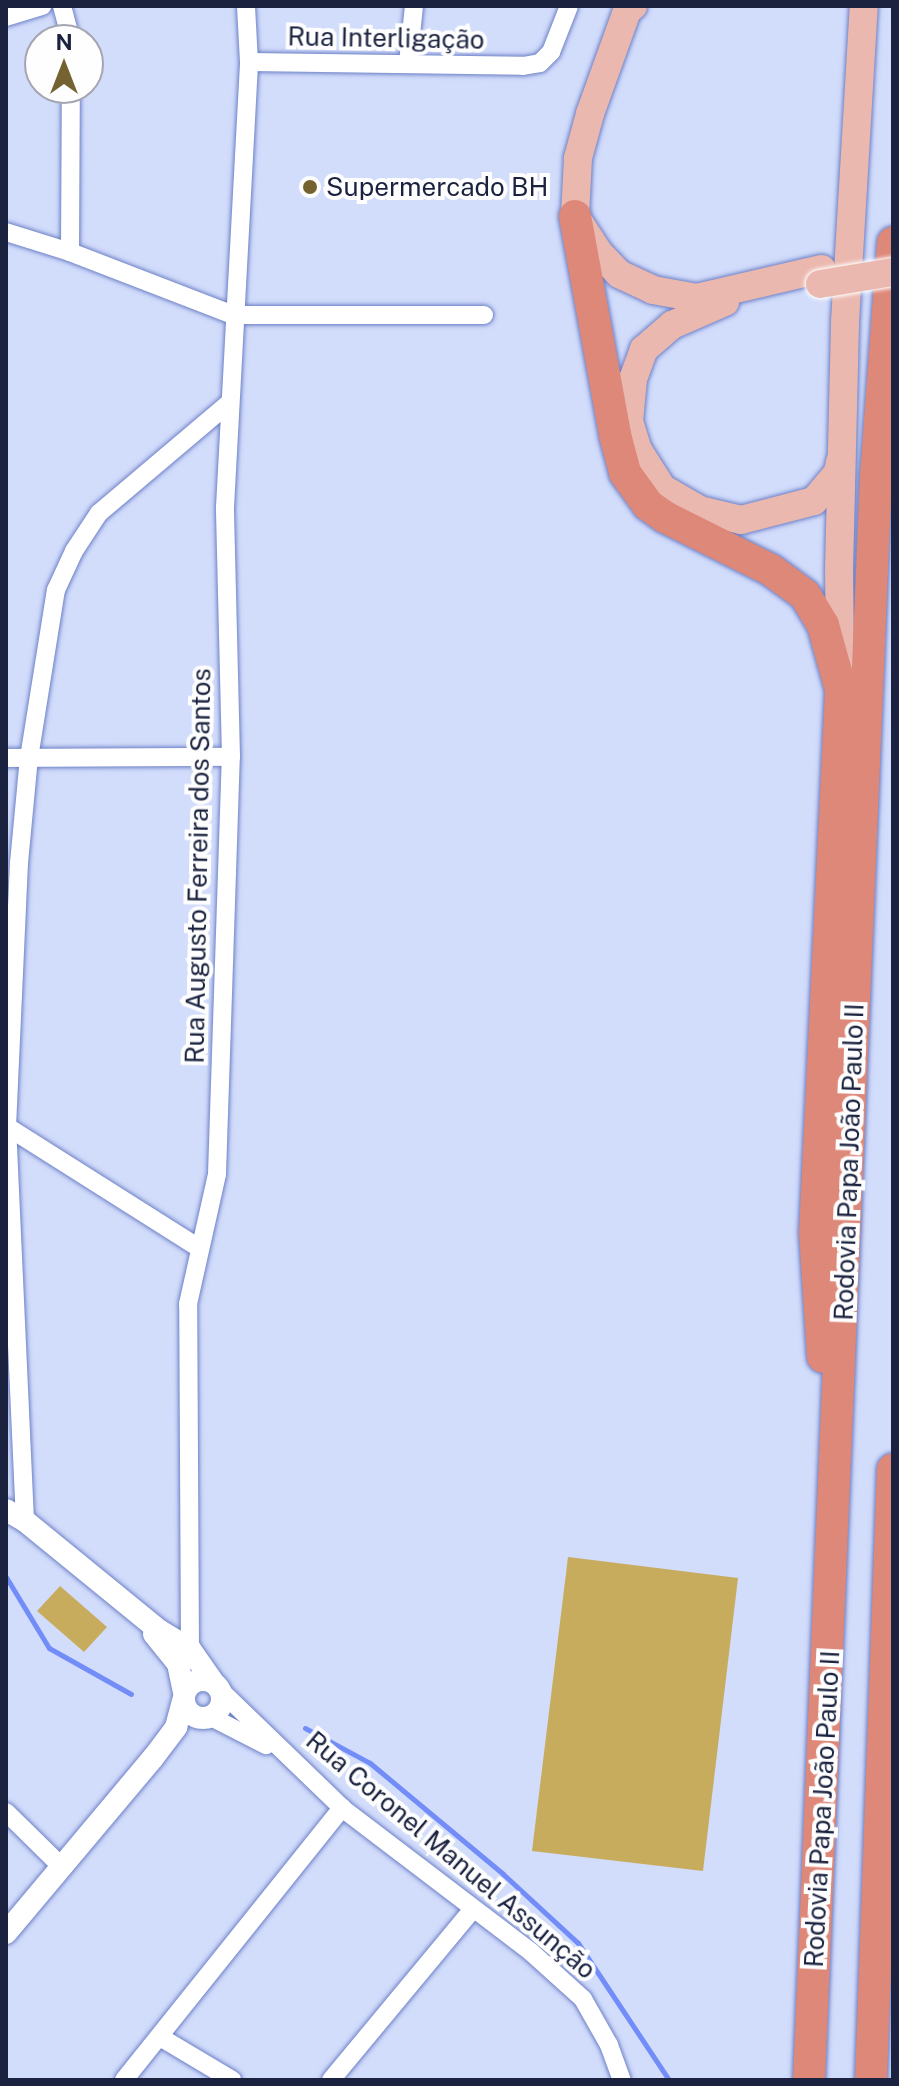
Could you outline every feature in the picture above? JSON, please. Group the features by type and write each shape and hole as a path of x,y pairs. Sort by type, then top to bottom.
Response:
{"highway":[{"path":"575,216 615,435 625,473 648,505 665,517 771,570 805,595 823,625 841,690 815,1233 826,1460 834,1536"},
{"name":"Rodovia Papa João Paulo II","path":"809,2080 876,476 893,243"},
{"path":"871,2080 886,1791 893,1469"}],"main road":[{"path":"629,7 578,158 575,216 599,253 619,274 662,293 698,298 749,292 821,277 893,257"},
{"path":"841,690 839,570 845,322 862,12"},
{"path":"698,298 821,277 893,272"},
{"path":"749,292 672,325 644,349 633,379 629,421 638,450 662,488 700,510 741,520 814,501 838,472 843,441"}],"street":[{"path":"6,17 42,6"},
{"name":"Rua Augusto Ferreira dos Santos","path":"184,1657 188,1304 217,1174 231,757 225,507 249,62 246,6"},
{"path":"408,63 414,6"},
{"name":"Rua Interligação","path":"249,62 523,66 540,63 551,52 569,6"},
{"path":"70,252 71,104"},
{"path":"6,232 70,252 233,315 484,315"},
{"path":"16,1515 6,1126 19,863 29,758 56,590 74,551 99,513 229,403"},
{"path":"6,758 231,757"},
{"path":"6,1126 199,1248"},
{"name":"Rua Coronel Manuel Assunção","path":"16,1515 136,1612 342,1808 531,1952 583,1999 609,2045 622,2080"},
{"path":"6,1933 176,1727 184,1697 184,1657"},
{"path":"153,1758 186,1729 209,1717 221,1706 216,1686 196,1681 184,1697"},
{"path":"184,1697 194,1717 209,1717 286,1756"},
{"path":"124,2080 342,1808"},
{"path":"9,1818 62,1867"},
{"path":"331,2080 472,1910"},
{"path":"160,2037 232,2080"}],"shaded area":[{"path":"568,1557 738,1578 703,1871 532,1851"},
{"path":"60,1586 107,1627 84,1652 37,1611"}],"waterway":[{"path":"6,1577 49,1648 131,1694"},
{"path":"305,1728 370,1763 503,1874 578,1943 669,2080"}],"place":[{"name":"Supermercado BH","path":"310,187"}]}
